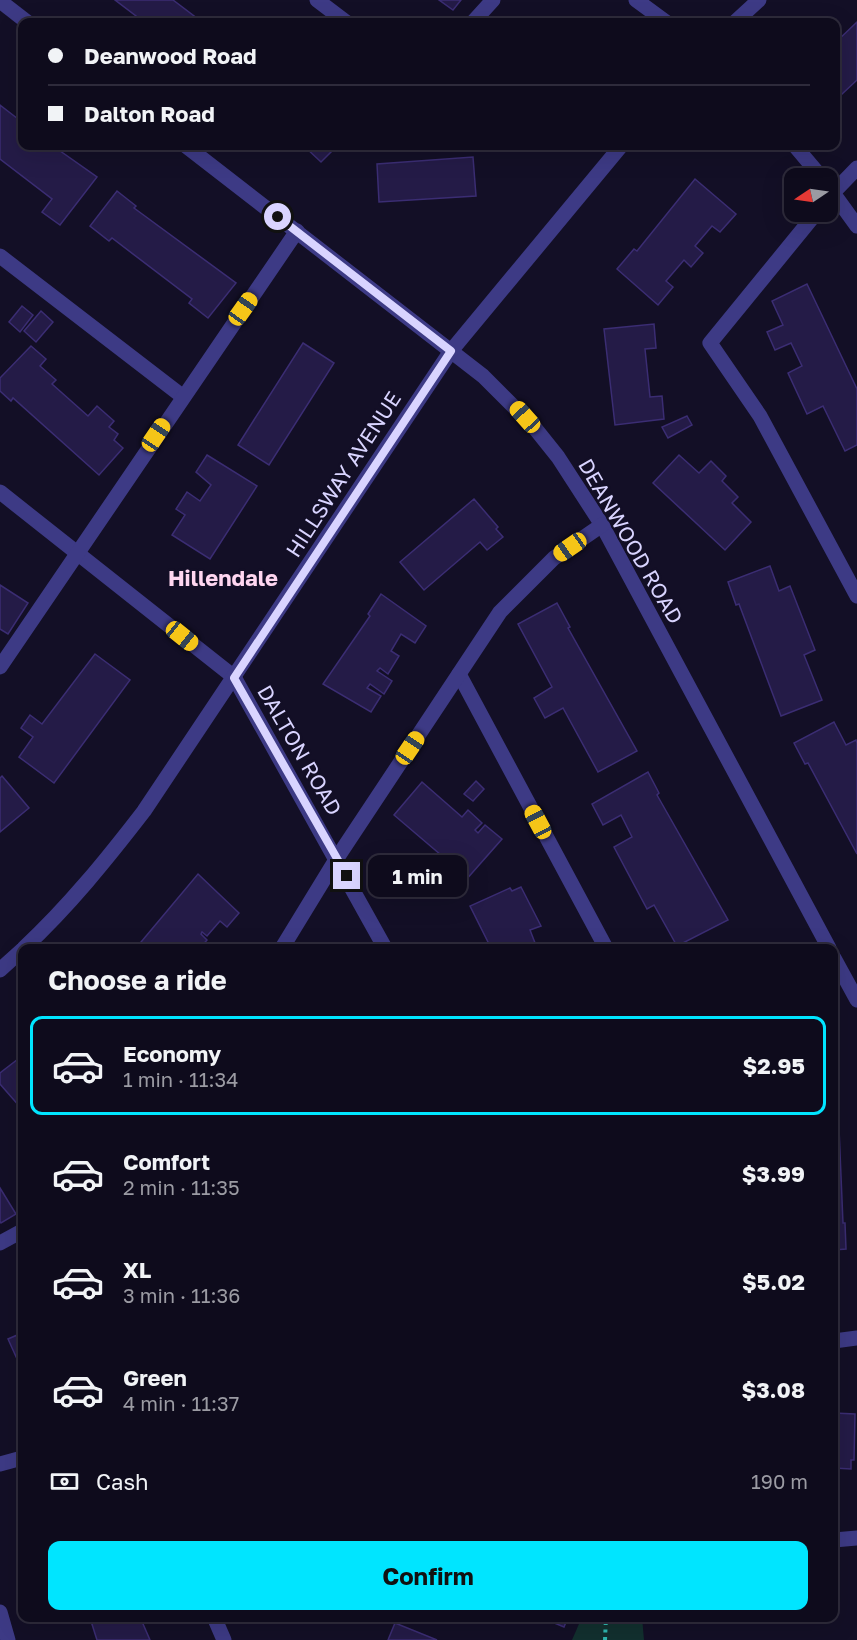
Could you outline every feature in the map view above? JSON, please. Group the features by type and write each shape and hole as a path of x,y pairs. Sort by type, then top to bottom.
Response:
{"street":[{"path":"317,0 341,18"},
{"path":"477,18 493,0"},
{"path":"636,0 661,18"},
{"path":"739,18 759,0"},
{"path":"0,2 22,18"},
{"name":"DEANWOOD ROAD","path":"191,150 483,376 534,427 558,457 602,525 827,944"},
{"name":"HILLSWAY AVENUE","path":"28,944 54,920 122,839 234,678 451,351 618,150"},
{"path":"798,150 814,168"},
{"path":"838,185 857,168"},
{"path":"838,202 857,226"},
{"path":"809,222 710,343 760,416 857,596"},
{"path":"0,667 297,231"},
{"path":"0,256 183,396"},
{"name":"DALTON ROAD","path":"0,492 234,678 338,858 384,944"},
{"path":"284,944 338,858 500,612 554,558 602,525"},
{"path":"459,674 604,944"},
{"name":"HILLSWAY AVENUE","path":"0,970 18,954"},
{"path":"838,965 857,1000"},
{"path":"0,1243 18,1233"},
{"path":"838,1340 857,1338"},
{"path":"0,1464 18,1459"},
{"path":"838,1540 857,1538"},
{"path":"0,1612 8,1640"},
{"path":"216,1622 224,1640"}],"path":[{"path":"605,1640 606,1622"}],"green space":[{"path":"580,1622 642,1622 644,1640 572,1640"}],"building":[{"path":"115,0 173,0 197,18 139,18"},
{"path":"439,0 461,0 453,10"},
{"path":"857,22 857,80 841,95 840,94 840,38"},
{"path":"0,105 18,119 18,150 59,150 97,177 60,225 42,212 52,199 0,159"},
{"path":"308,150 333,150 321,162"},
{"path":"473,157 476,196 379,202 377,164"},
{"path":"695,179 736,214 720,232 712,226 695,246 703,253 691,267 684,260 666,281 673,287 658,305 617,269 634,249 637,251"},
{"path":"117,191 136,206 134,208 236,283 208,318 189,303 192,299 112,238 109,241 90,226"},
{"path":"807,284 857,389 857,445 845,451 823,406 807,414 788,373 802,366 791,343 775,350 767,332 783,325 772,301"},
{"path":"22,306 33,315 20,332 9,322"},
{"path":"41,311 53,322 36,342 24,331"},
{"path":"654,324 656,348 645,349 650,397 662,396 664,419 615,425 604,329"},
{"path":"303,343 334,363 269,465 238,445"},
{"path":"31,346 46,359 40,366 56,380 52,384 88,416 97,406 114,421 109,427 118,434 114,440 123,448 99,475 13,398 11,401 0,391 0,378"},
{"path":"687,416 692,425 668,438 662,427"},
{"path":"207,455 257,486 210,559 172,535 185,515 176,509 187,492 200,501 211,485 196,472"},
{"path":"679,455 699,473 711,461 726,476 722,481 738,497 732,503 751,522 725,550 653,483"},
{"path":"474,499 498,527 496,529 503,537 487,550 480,542 424,590 400,562"},
{"path":"770,566 779,591 790,586 815,650 804,655 822,700 781,716 739,604 736,605 728,582"},
{"path":"0,585 28,603 8,634 0,629"},
{"path":"381,594 426,626 415,643 401,634 391,651 399,656 388,674 380,668 377,671 392,681 384,694 370,684 367,688 381,696 371,712 323,684 370,616 368,614"},
{"path":"557,603 570,627 568,628 637,751 598,772 563,708 545,718 534,698 552,687 518,624"},
{"path":"95,654 130,680 54,783 19,757 33,737 21,728 30,715 42,724"},
{"path":"834,722 846,745 856,740 857,743 857,854 808,763 805,764 794,743"},
{"path":"648,772 659,793 657,795 728,920 681,944 676,944 654,905 647,909 614,847 632,837 621,815 603,825 592,804"},
{"path":"2,776 29,808 0,832 0,778"},
{"path":"476,781 484,789 473,801 464,794"},
{"path":"422,782 462,817 468,810 482,823 475,830 478,833 485,825 502,839 465,881 445,864 448,861 394,815"},
{"path":"198,874 239,913 227,927 220,921 207,936 202,932 201,934 207,940 204,944 139,944"},
{"path":"521,887 541,926 530,930 535,944 489,944 470,906 510,888 512,891"},
{"path":"18,1059 18,1105 0,1084 0,1073"},
{"path":"838,1128 843,1223 845,1223 846,1249 838,1250"},
{"path":"0,1188 16,1214 1,1223 0,1221"},
{"path":"18,1335 18,1361 8,1339"},
{"path":"838,1413 855,1414 854,1460 851,1460 851,1469 838,1468"},
{"path":"91,1622 142,1622 150,1640 97,1640"},
{"path":"552,1622 566,1622 564,1627"},
{"path":"395,1623 437,1640 388,1640"}],"district":[{"name":"Hillendale","path":"223,577"}],"route":[{"path":"278,217 451,351 234,678 347,876"}]}
